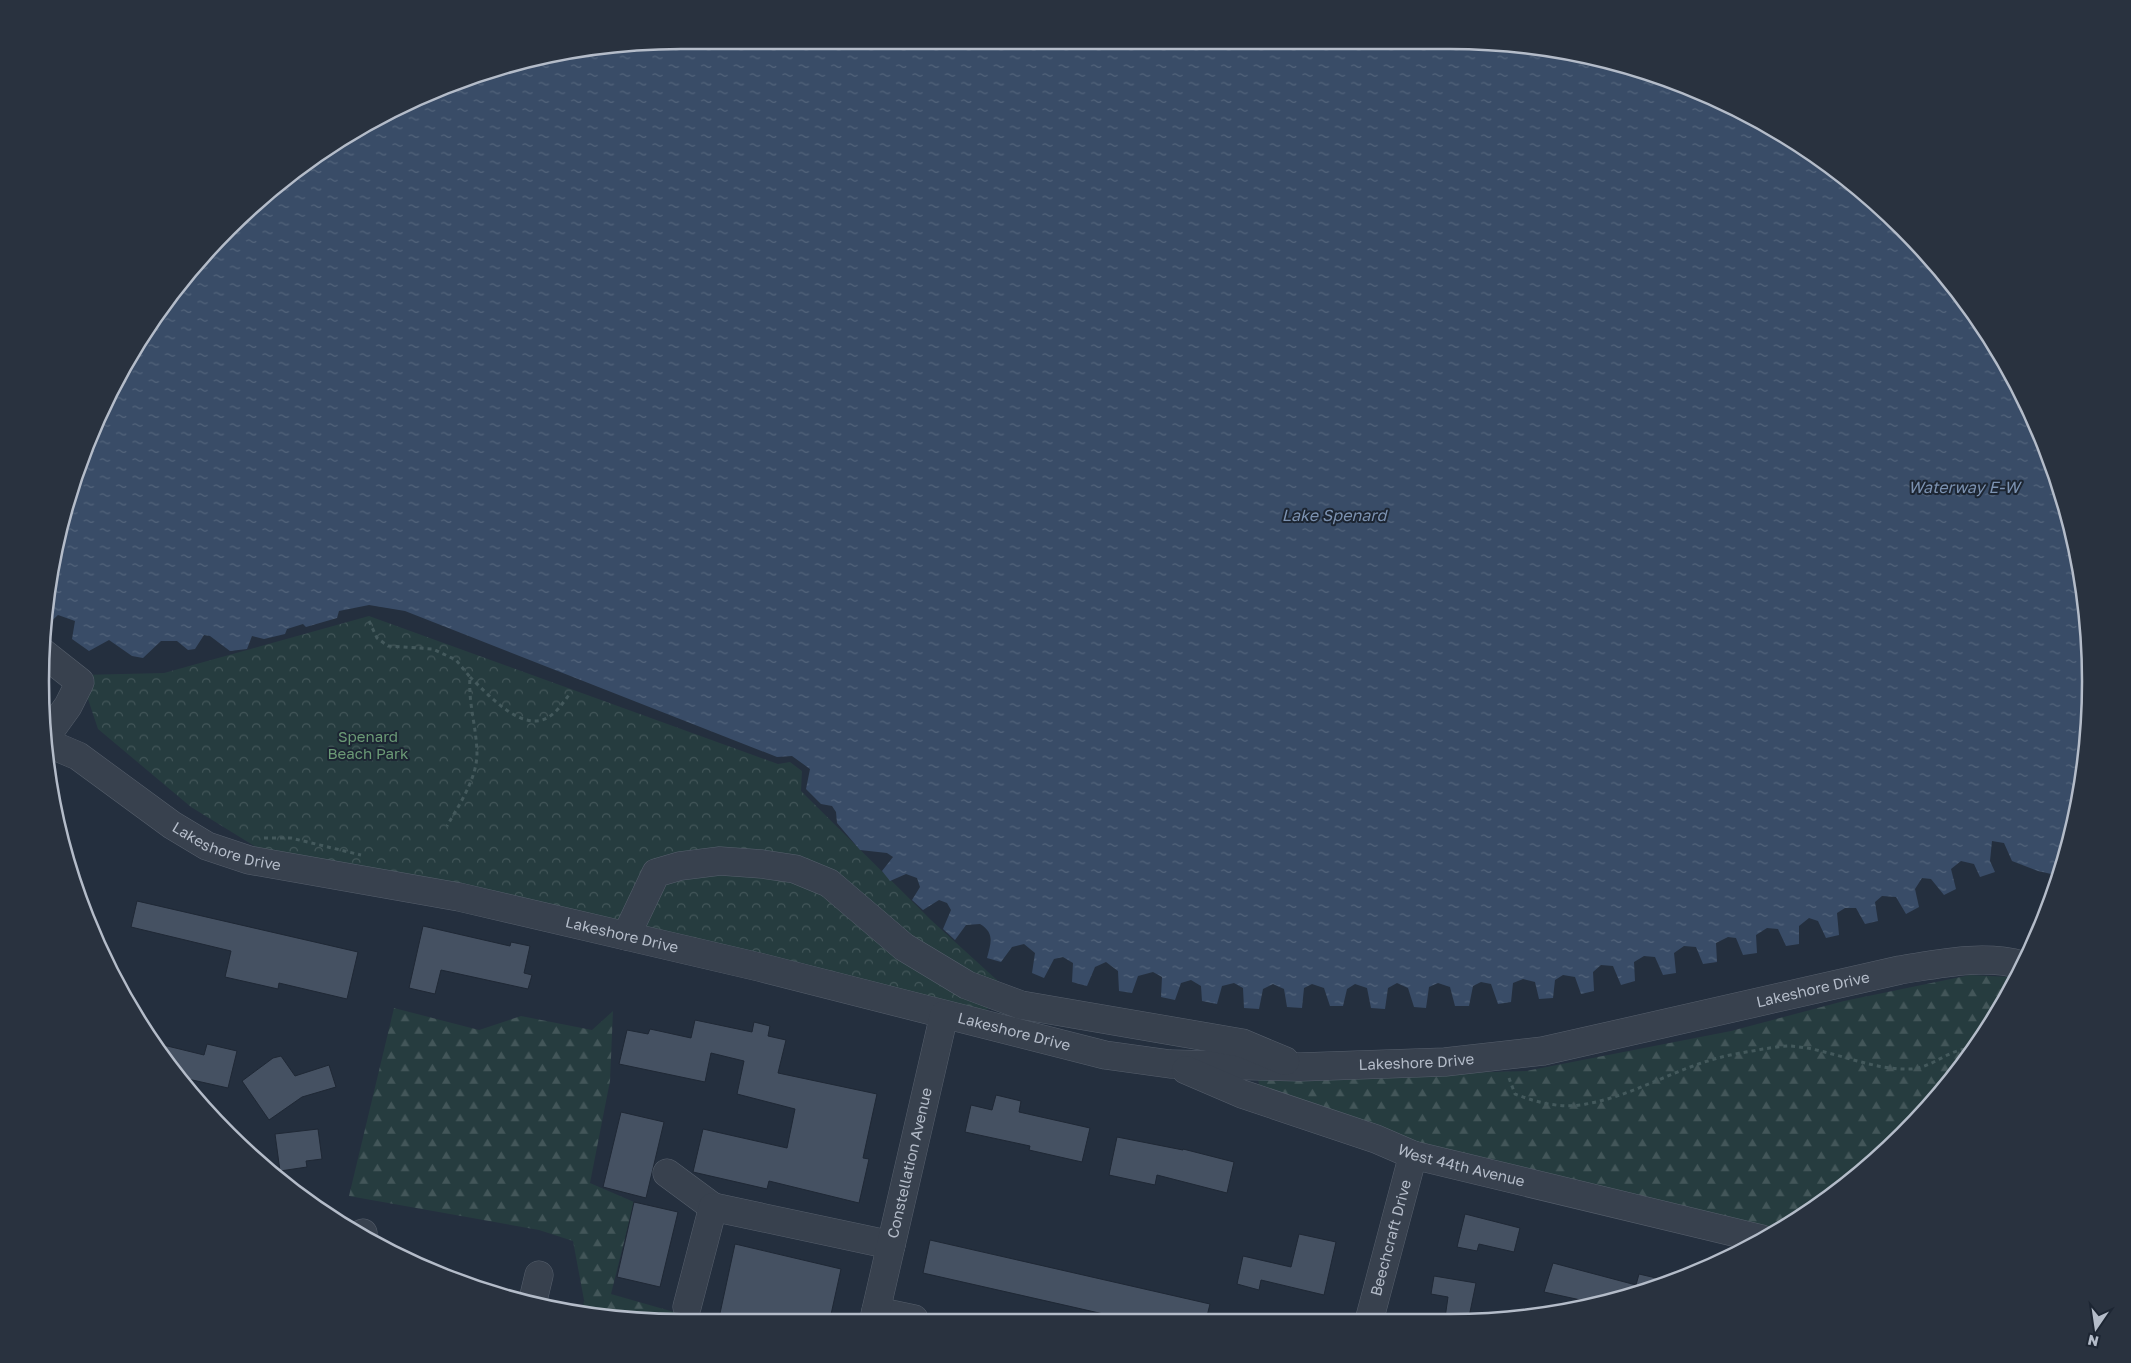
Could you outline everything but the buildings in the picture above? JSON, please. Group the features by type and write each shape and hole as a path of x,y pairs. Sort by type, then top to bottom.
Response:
{"street":[{"path":"50,658 80,682 68,706 51,729"},
{"name":"Lakeshore Drive","path":"52,745 78,756 172,825 207,846 249,860 459,897 759,967 944,1016 1105,1055 1170,1064 1300,1067 1445,1062 1544,1052 1900,970 1958,961 2005,960 2016,963"},
{"path":"626,936 656,873 680,866 720,861 762,864 795,870 829,883 904,946 967,985 1021,1005 1242,1043 1300,1067"},
{"name":"Constellation Avenue","path":"875,1314 944,1016"},
{"name":"West 44th Avenue","path":"1170,1064 1242,1094 1376,1138 1413,1155 1752,1237"},
{"name":"Beechcraft Drive","path":"1371,1314 1413,1155"},
{"path":"667,1173 713,1206 891,1245"},
{"path":"687,1307 713,1206"}],"path":[{"path":"369,621 377,638 388,646 433,650 456,660 470,677 506,710 524,719 540,720 553,714 569,696"},
{"path":"447,826 475,770 477,754 469,690 470,677"},
{"path":"263,838 291,838 364,856"},
{"path":"1509,1075 1516,1094 1537,1103 1585,1104 1629,1092 1717,1058 1760,1050 1788,1046 1830,1053 1871,1064 1913,1069 1933,1062 1959,1048 1965,1048"}],"green space":[{"name":"Spenard Beach Park","path":"369,616 778,764 790,762 802,771 801,791 931,920 1009,991 984,1012 261,850 191,807 98,729 80,675 164,673"},
{"path":"1970,975 2008,977 1976,1033 1925,1099 1897,1129 1835,1183 1801,1208 1752,1237 1413,1155 1260,1089 1258,1079 1526,1071 1731,1031 1844,1001"},
{"path":"394,1008 479,1030 521,1016 592,1030 613,1011 610,1081 590,1183 634,1202 611,1294 681,1314 640,1313 591,1308 584,1300 573,1241 539,1230 349,1196"},
{"path":"584,1300 591,1308 583,1306"}],"water":[{"name":"Lake Spenard","path":"640,50 1491,50 1532,54 1613,70 1653,82 1729,114 1801,155 1835,180 1897,234 1925,264 1976,330 1997,365 2017,402 2049,478 2061,518 2077,599 2081,640 2081,723 2070,805 2052,874 2012,861 2004,843 1992,841 1990,861 1995,872 1980,877 1974,864 1961,861 1951,869 1956,889 1944,895 1931,879 1922,878 1915,889 1919,907 1906,914 1896,897 1882,896 1875,902 1878,921 1865,924 1856,908 1845,908 1837,913 1839,935 1826,938 1818,921 1809,918 1799,926 1799,944 1786,946 1778,929 1767,928 1756,935 1757,953 1743,955 1736,938 1728,937 1716,943 1717,962 1703,964 1696,947 1684,946 1674,953 1676,973 1663,975 1655,957 1644,956 1634,962 1635,981 1621,985 1613,966 1601,965 1593,972 1594,991 1581,994 1575,977 1563,975 1555,980 1553,998 1539,999 1535,982 1523,979 1513,983 1511,1002 1498,1004 1491,984 1481,982 1473,986 1469,1006 1455,1006 1450,987 1438,983 1429,987 1426,1008 1414,1007 1408,988 1397,983 1388,988 1385,1009 1371,1008 1367,988 1355,984 1347,989 1343,1006 1330,1006 1324,988 1312,984 1304,988 1302,1008 1287,1007 1284,989 1273,984 1263,989 1259,1009 1244,1008 1243,988 1234,983 1222,986 1217,1004 1202,1001 1201,986 1191,980 1181,983 1175,1000 1161,997 1162,977 1153,972 1138,976 1132,993 1119,991 1118,971 1106,962 1095,967 1087,986 1072,982 1073,963 1063,957 1054,959 1044,978 1032,973 1035,953 1024,944 1012,947 1001,962 987,958 991,939 985,927 980,924 966,925 955,940 943,929 951,910 947,903 939,900 923,910 912,900 920,887 917,878 906,874 890,881 882,871 893,857 887,853 860,850 837,823 836,812 832,806 821,804 806,789 810,769 792,756 777,757 405,611 369,605 339,611 337,618 306,627 303,624 287,629 285,634 264,639 252,636 247,649 230,651 210,636 204,635 195,649 188,650 177,641 161,641 143,658 132,656 109,640 89,651 72,639 75,621 58,615 52,621 61,558 82,478 114,402 155,330 180,296 234,234 296,180 330,155 365,134 439,97 478,82 518,70 599,54"}],"water label":[{"name":"Waterway E-W","path":"1964,487"}]}
